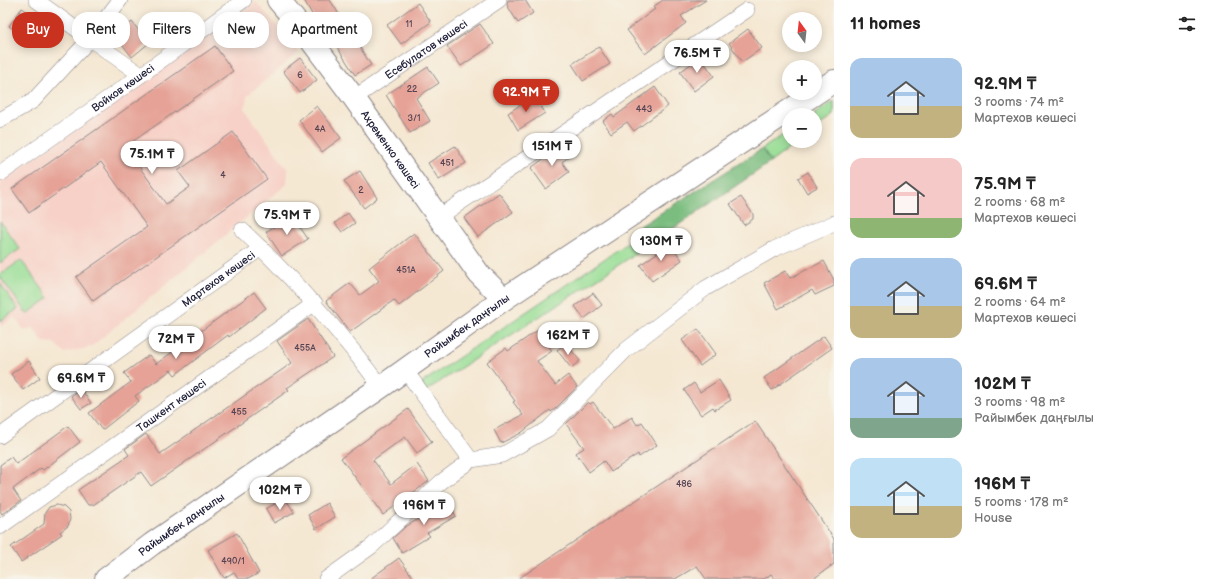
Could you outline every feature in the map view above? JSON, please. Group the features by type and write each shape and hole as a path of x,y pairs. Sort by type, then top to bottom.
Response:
{"main road":[{"name":"Ахременко көшесі","path":"278,0 304,31 354,98 479,274 504,299"},
{"name":"Райымбек даңғылы","path":"106,579 152,544 381,387 504,299 834,81"}],"street":[{"path":"36,0 72,26"},
{"path":"111,12 120,0"},
{"name":"Войков көшесі","path":"0,174 141,75 244,0"},
{"name":"Есебулатов көшесі","path":"354,98 499,0"},
{"path":"439,217 747,10"},
{"path":"0,120 32,101 82,48"},
{"path":"103,48 141,75"},
{"path":"326,579 372,546 441,482 471,460 502,455 548,429 626,350 706,288 774,249 834,223"},
{"path":"242,230 315,303 381,387"},
{"name":"Мартехов көшесі","path":"0,436 261,248"},
{"name":"Ташкент көшесі","path":"0,527 315,303"},
{"path":"405,370 471,460"}],"shaded area":[{"path":"256,2 265,12 242,12"},
{"path":"269,17 277,26 277,48 296,48 299,52 247,96 245,109 288,170 287,184 91,347 65,353 54,343 43,342 33,327 25,331 14,317 0,327 0,182 191,48 205,48 205,38 213,32 213,48 269,48"}],"green space":[{"path":"834,101 834,115 822,124 822,109"},
{"path":"782,136 782,148 790,148 771,162 762,149"},
{"path":"762,149 771,162 643,249 639,245 637,228"},
{"path":"0,221 20,249 0,263"},
{"path":"638,236 639,245 643,249 424,392 423,382"},
{"path":"21,260 49,298 27,314 0,277 0,275"},
{"path":"0,283 18,309 0,321"}],"building":[{"path":"304,0 330,0 338,12 311,12"},
{"path":"508,0 525,0 533,13 518,23 507,5"},
{"path":"663,0 706,0 681,16 686,23 645,54 627,30 655,9 653,7"},
{"path":"418,3 431,22 401,44 387,25"},
{"path":"22,8 28,12 19,12"},
{"path":"132,22 138,29 138,48 143,48 132,57 125,48 130,48 130,24"},
{"path":"480,24 494,44 461,66 447,46"},
{"path":"748,29 762,48 742,62 729,43"},
{"path":"213,47 216,48 233,71 125,147 166,204 190,187 178,171 233,132 267,179 93,301 76,277 147,227 101,162 29,213 12,189"},
{"path":"599,47 610,64 583,81 572,64"},
{"path":"338,48 360,48 371,65 355,75"},
{"path":"700,57 714,76 694,91 680,72"},
{"path":"300,58 317,80 300,93 283,71"},
{"path":"428,67 439,83 416,98 430,121 410,133 386,95"},
{"path":"655,87 668,106 634,131 627,122 611,133 603,121 612,114 614,117"},
{"path":"534,96 545,113 518,130 508,113"},
{"path":"317,106 341,138 322,152 299,120"},
{"path":"562,145 570,156 562,162 569,172 546,189 531,168"},
{"path":"455,146 466,163 439,180 428,163"},
{"path":"360,171 377,198 364,208 344,181"},
{"path":"808,172 817,187 807,193 798,178"},
{"path":"499,193 513,212 478,237 464,218"},
{"path":"741,197 753,214 753,219 744,225 730,204"},
{"path":"348,213 355,223 342,232 335,223"},
{"path":"292,215 308,239 282,256 266,232"},
{"path":"414,233 444,271 399,306 394,300 350,332 326,301 350,283 360,295 379,281 369,268"},
{"path":"670,244 682,260 652,281 640,265"},
{"path":"824,261 834,280 834,286 815,295 812,290 778,309 764,283 785,271 790,278"},
{"path":"254,292 266,308 229,337 228,335 175,375 171,370 135,396 139,401 102,430 89,413 131,382 124,373 149,355 156,364"},
{"path":"593,293 602,305 584,319 575,306"},
{"path":"308,319 333,357 287,388 289,390 151,486 141,472 93,505 88,505 78,490 129,455 125,449 146,434 160,454 292,363 277,341"},
{"path":"698,329 716,354 700,366 682,340"},
{"path":"538,330 552,351 537,361 555,385 568,375 577,387 551,412 550,410 521,433 501,443 494,430 523,415 513,402 515,401 487,362 506,348 508,351"},
{"path":"824,336 832,348 772,390 764,378"},
{"path":"566,343 580,361 571,368 557,350"},
{"path":"29,361 40,378 23,390 11,374"},
{"path":"719,380 731,400 715,410 713,407 701,415 684,390 694,383 700,392"},
{"path":"81,389 91,403 81,409 71,396"},
{"path":"588,402 590,404 593,402 613,429 632,417 637,425 642,422 657,445 639,457 638,454 611,472 604,461 589,472 576,453 584,448 566,424"},
{"path":"408,409 432,442 417,453 405,437 373,460 391,484 417,464 429,481 383,515 341,458"},
{"path":"755,421 834,539 834,564 813,579 775,579 771,574 764,579 706,579 697,566 675,579 518,579"},
{"path":"68,426 80,442 43,470 41,468 13,489 21,501 2,514 0,511 0,465 11,457 16,464"},
{"path":"285,498 294,512 274,523 266,509"},
{"path":"446,499 456,516 427,533 430,536 402,553 393,538 405,527 435,509 433,506"},
{"path":"327,503 335,517 316,529 308,515"},
{"path":"57,505 64,507 69,512 70,519 68,526 60,532 62,534 21,562 11,547 44,524 45,513 49,507"},
{"path":"237,533 259,573 248,579 238,579 234,572 224,578 208,550"},
{"path":"399,558 414,579 370,579"}]}
